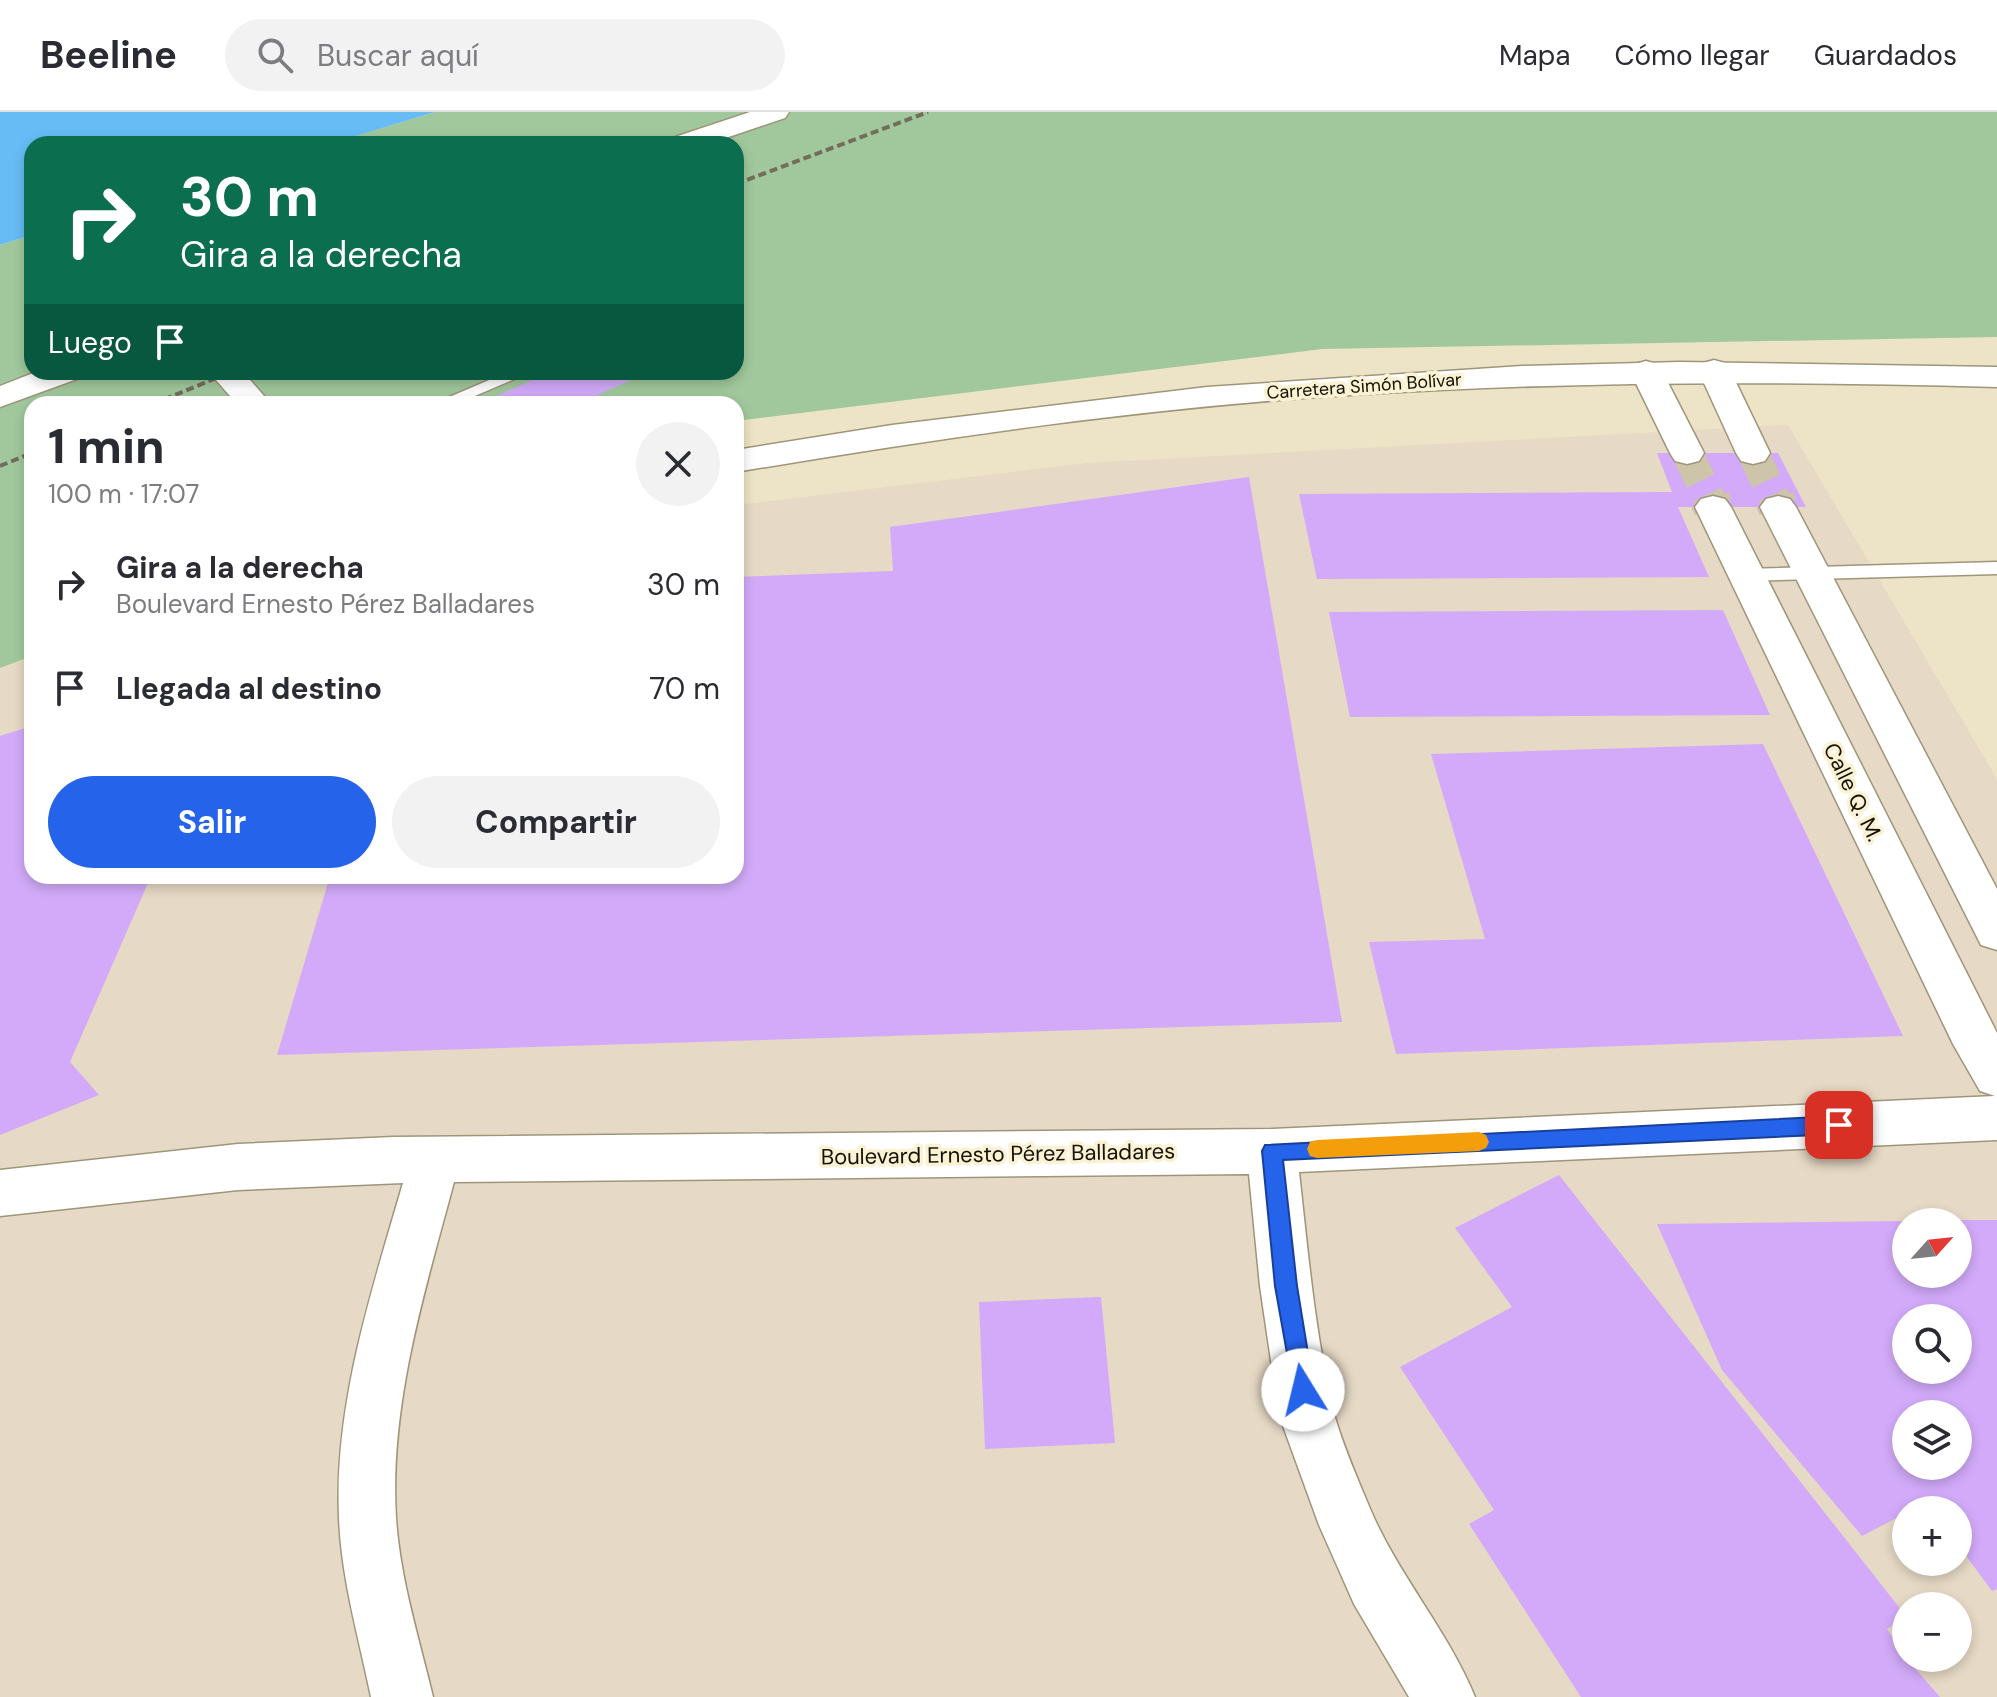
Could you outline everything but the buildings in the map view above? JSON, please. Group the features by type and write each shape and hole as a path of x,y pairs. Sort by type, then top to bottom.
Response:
{"street":[{"path":"706,136 776,112"},
{"path":"1714,370 1753,453"},
{"name":"Carretera Simón Bolívar","path":"744,460 841,442 1039,416 1395,380 1714,370 1834,370 1997,377"},
{"path":"1646,371 1687,453"},
{"path":"0,397 45,380"},
{"path":"232,380 248,396"},
{"name":"Calle Q. M.","path":"1713,507 1970,1030 1997,1076"},
{"path":"1778,507 1997,932"},
{"name":"Boulevard Ernesto Pérez Balladares","path":"0,1193 238,1167 435,1159 1272,1151 1997,1118"},
{"path":"1272,1151 1286,1286 1307,1415 1325,1470 1354,1540 1375,1583 1444,1697"},
{"path":"402,1697 373,1561 367,1495 374,1413 400,1284 435,1159"}],"lane":[{"path":"462,396 502,380"},
{"path":"1745,575 1997,568"}],"shaded area":[{"path":"1788,425 1997,779 1997,1697 0,1697 0,668 24,659 24,884 744,884 744,504 1087,463"}],"green space":[{"path":"435,112 1997,112 1997,337 1322,349 744,420 744,396 24,396 24,659 0,668 0,245 24,238 24,380 744,380 744,136 356,136"}],"water":[{"path":"0,112 435,112 356,136 24,136 24,238 0,245"}],"tunnel":[{"path":"1687,453 1711,502"},
{"path":"1753,453 1776,502"},
{"path":"1710,500 1713,507"},
{"path":"1775,500 1778,507"}],"railway":[{"path":"744,181 928,112"},
{"path":"172,396 212,380"},
{"path":"0,466 24,456"}],"slow traffic":[{"path":"1317,1149 1479,1142"}],"route":[{"path":"1303,1390 1286,1286 1272,1151 1839,1125"}]}
